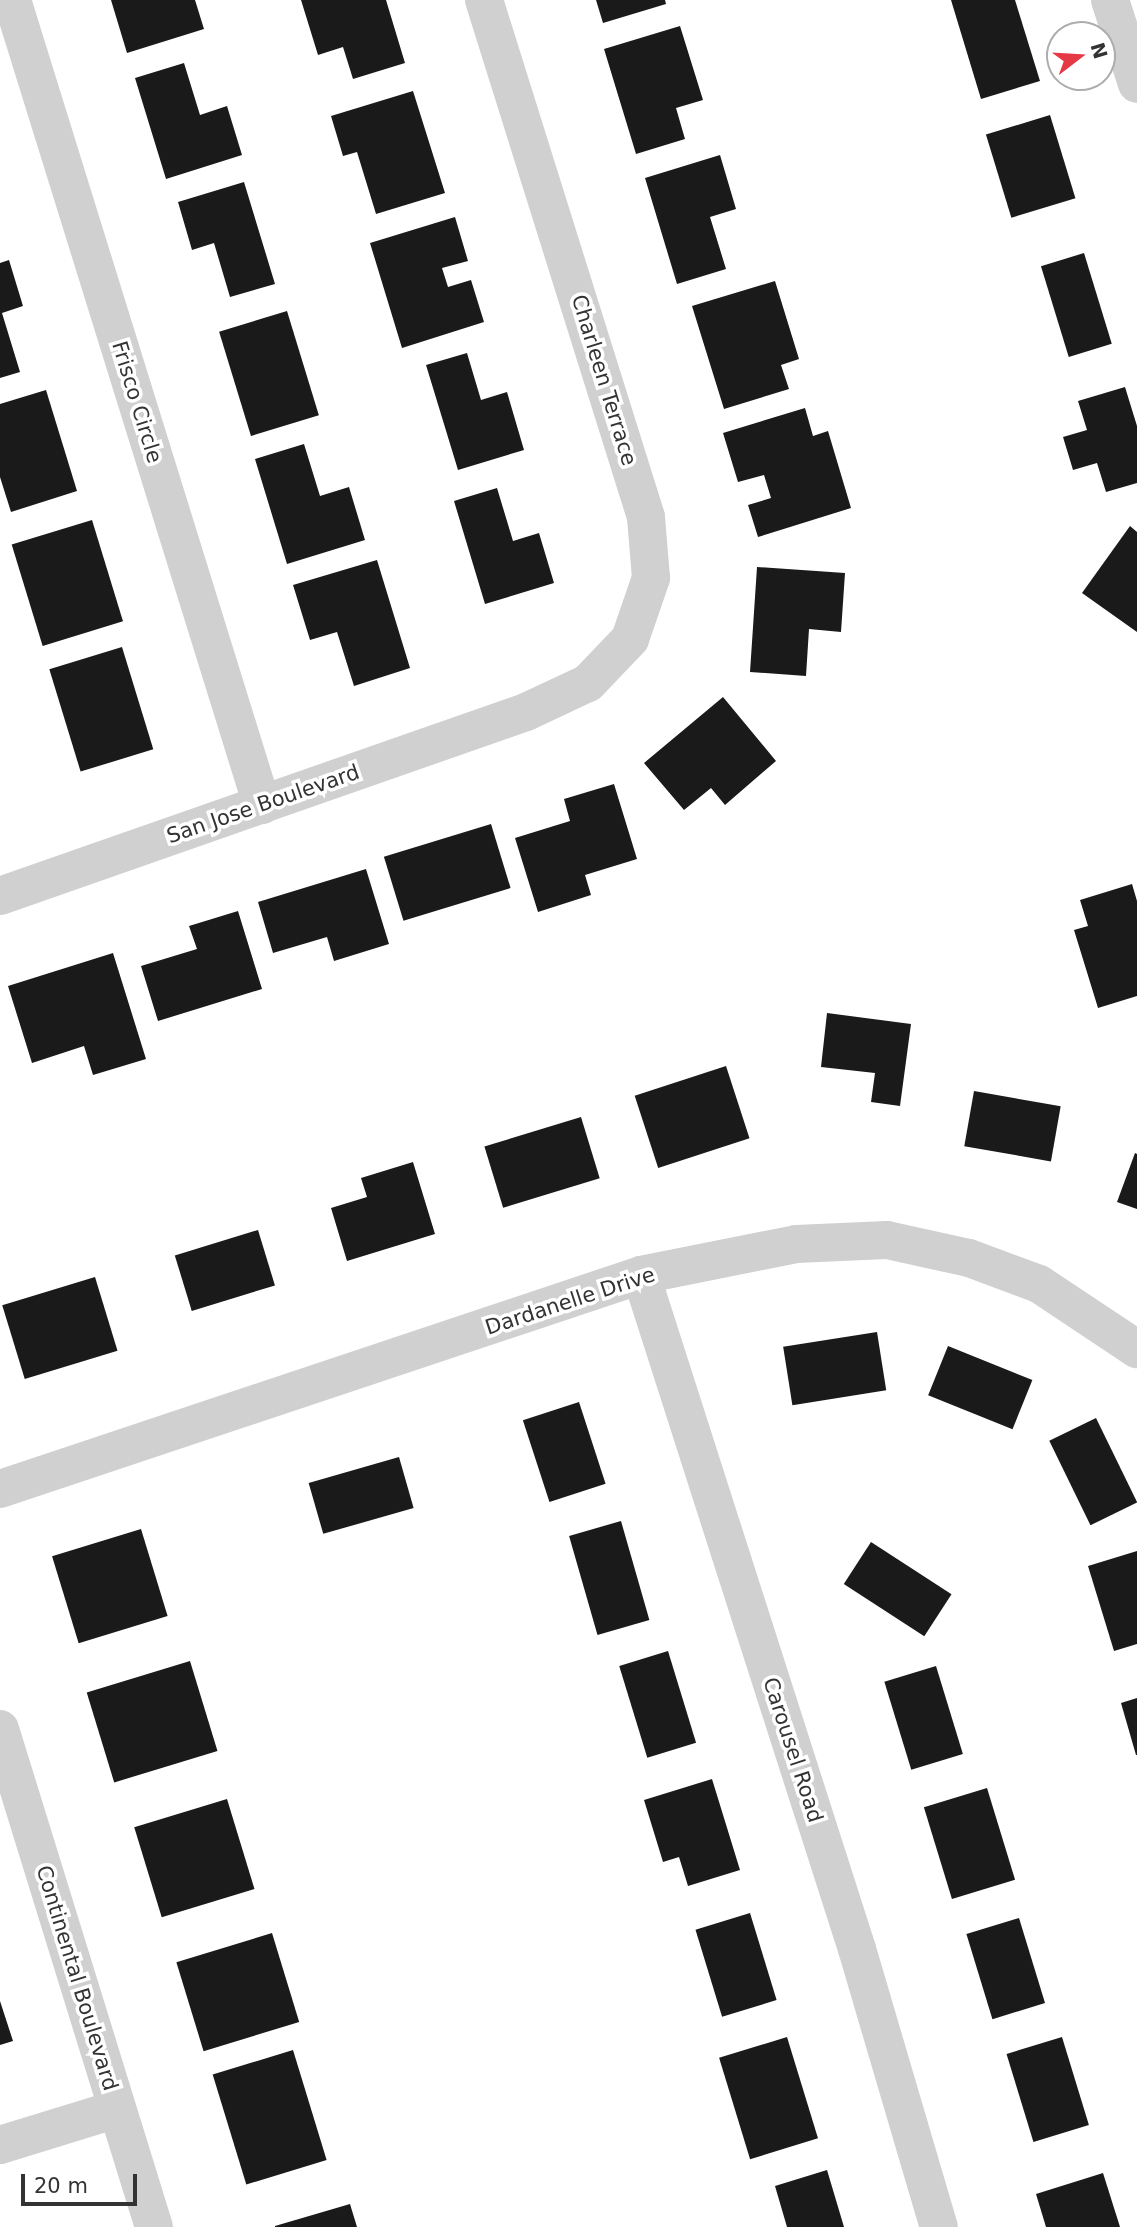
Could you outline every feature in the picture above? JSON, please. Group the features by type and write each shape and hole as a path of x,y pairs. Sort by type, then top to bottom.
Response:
{"street":[{"name":"Frisco Circle","path":"12,0 262,804"},
{"name":"Charleen Terrace","path":"484,0 646,517 651,578 630,639 588,682 526,712"},
{"path":"1110,0 1137,84"},
{"name":"San Jose Boulevard","path":"0,896 526,712"},
{"name":"Dardanelle Drive","path":"0,1489 641,1275 796,1244 887,1240 969,1258 1039,1284 1137,1349"},
{"name":"Carousel Road","path":"641,1275 857,1949 939,2227"},
{"name":"Continental Boulevard","path":"0,1729 154,2227"},
{"path":"0,2145 117,2109"}],"building":[{"path":"111,0 195,0 204,29 127,53"},
{"path":"301,0 386,0 405,63 353,79 343,47 318,55"},
{"path":"596,0 665,0 666,4 603,23"},
{"path":"951,0 1015,0 1040,81 981,99"},
{"path":"680,26 703,100 676,108 685,139 636,154 604,49"},
{"path":"184,63 200,115 227,106 242,155 166,179 135,78"},
{"path":"413,91 445,193 376,214 357,152 343,156 331,116"},
{"path":"1050,115 1075,198 1011,218 986,135"},
{"path":"720,155 736,209 710,217 726,269 677,284 645,178"},
{"path":"244,182 275,284 230,297 214,243 192,250 178,202"},
{"path":"455,217 468,261 442,268 448,287 471,280 484,322 402,348 370,243"},
{"path":"1084,253 1112,344 1069,357 1041,266"},
{"path":"9,260 23,306 2,313 20,372 0,378 0,263"},
{"path":"775,281 799,359 781,365 789,389 724,409 692,306"},
{"path":"287,311 319,415 251,436 219,332"},
{"path":"467,353 481,400 507,392 524,450 458,470 426,365"},
{"path":"1125,387 1137,426 1137,483 1106,492 1097,463 1073,470 1063,437 1087,430 1078,401"},
{"path":"46,390 77,491 11,512 0,477 0,404"},
{"path":"805,408 813,436 828,431 851,508 758,537 748,505 771,498 764,475 738,482 723,433"},
{"path":"304,444 320,496 349,487 365,540 287,564 255,459"},
{"path":"497,488 513,541 539,533 554,583 485,604 454,501"},
{"path":"92,520 123,621 43,646 12,545"},
{"path":"1130,526 1137,532 1137,632 1082,593"},
{"path":"377,560 410,668 354,686 337,632 310,640 293,585"},
{"path":"757,567 845,573 841,632 809,629 806,676 750,672"},
{"path":"122,647 153,749 81,772 49,669"},
{"path":"723,697 776,761 725,805 711,788 684,810 644,763"},
{"path":"614,784 637,859 585,875 591,895 538,912 515,838 570,821 564,799"},
{"path":"491,824 511,888 403,921 384,857"},
{"path":"366,869 389,944 334,961 327,937 273,953 258,902"},
{"path":"1132,884 1137,901 1137,996 1098,1008 1074,930 1088,926 1080,900"},
{"path":"238,911 262,989 158,1021 141,966 197,949 189,926"},
{"path":"113,953 146,1059 93,1075 84,1046 32,1063 8,986"},
{"path":"827,1013 911,1024 900,1106 871,1102 875,1073 821,1067"},
{"path":"726,1066 749,1138 658,1168 635,1096"},
{"path":"974,1091 1061,1106 1051,1161 964,1146"},
{"path":"581,1117 600,1178 503,1208 484,1147"},
{"path":"1135,1153 1137,1154 1137,1209 1117,1202"},
{"path":"413,1162 435,1234 347,1261 331,1208 367,1197 361,1178"},
{"path":"258,1230 275,1285 192,1311 175,1255"},
{"path":"95,1277 118,1351 25,1379 2,1305"},
{"path":"877,1332 886,1390 792,1405 783,1347"},
{"path":"948,1346 1032,1380 1013,1429 928,1395"},
{"path":"579,1402 606,1484 549,1502 523,1420"},
{"path":"1096,1418 1137,1503 1090,1525 1049,1441"},
{"path":"399,1457 414,1508 323,1534 309,1483"},
{"path":"621,1521 649,1620 597,1635 569,1536"},
{"path":"141,1529 168,1616 79,1643 52,1556"},
{"path":"871,1542 952,1594 924,1636 844,1584"},
{"path":"1137,1551 1137,1644 1114,1651 1088,1566"},
{"path":"668,1651 696,1743 647,1758 619,1666"},
{"path":"190,1661 217,1751 114,1782 87,1693"},
{"path":"936,1666 963,1754 911,1770 884,1682"},
{"path":"1137,1698 1137,1755 1136,1755 1121,1703"},
{"path":"712,1779 740,1870 688,1886 679,1857 663,1862 644,1800"},
{"path":"987,1788 1015,1880 952,1899 924,1807"},
{"path":"227,1799 254,1889 162,1917 134,1827"},
{"path":"750,1913 777,2000 722,2017 695,1930"},
{"path":"1019,1918 1045,2003 992,2019 966,1934"},
{"path":"272,1933 299,2022 204,2051 176,1962"},
{"path":"0,2001 13,2041 0,2045"},
{"path":"787,2037 818,2138 750,2159 719,2058"},
{"path":"1062,2037 1089,2125 1033,2142 1007,2054"},
{"path":"293,2050 327,2160 246,2185 213,2075"},
{"path":"827,2170 844,2227 787,2227 775,2186"},
{"path":"1103,2173 1120,2227 1046,2227 1036,2194"},
{"path":"350,2204 357,2227 275,2227 275,2226"}]}
